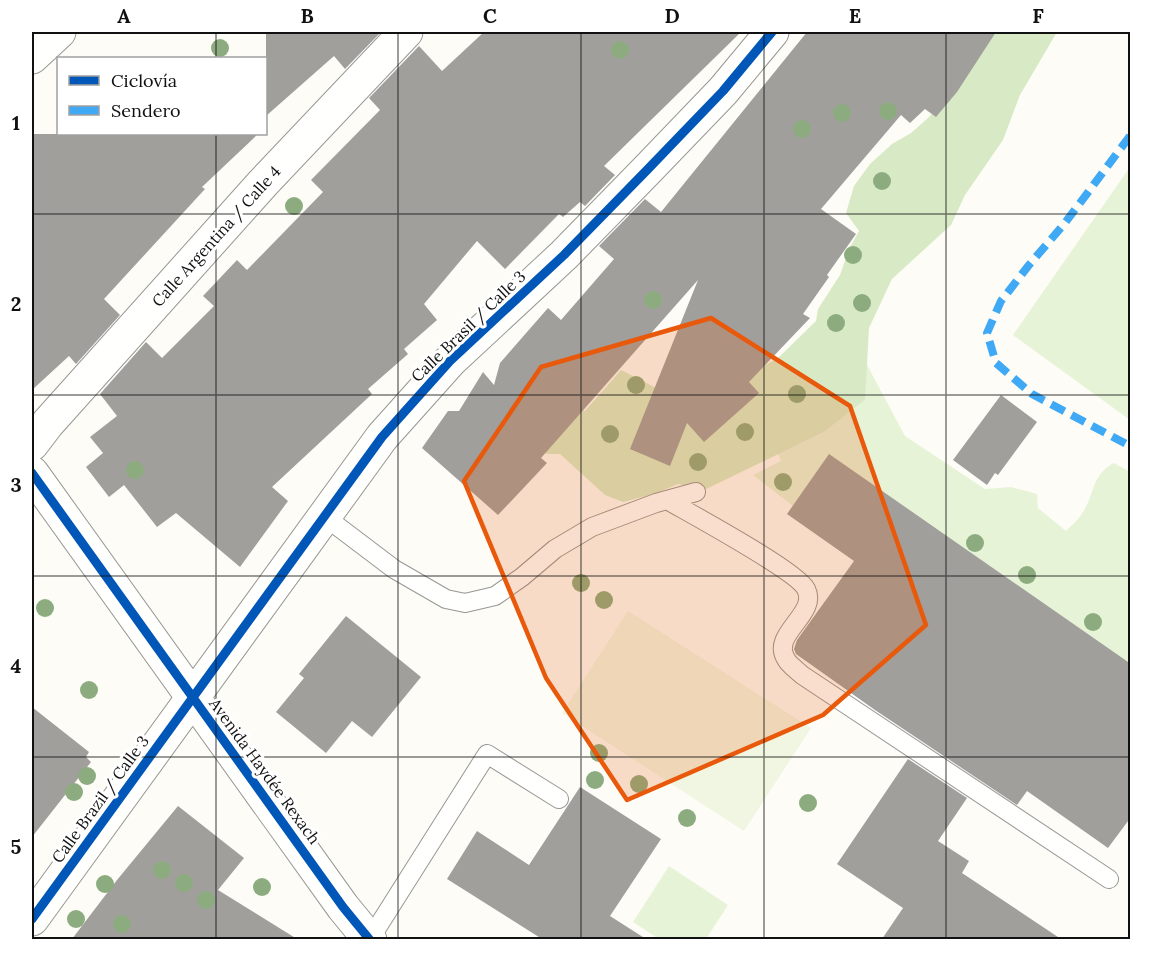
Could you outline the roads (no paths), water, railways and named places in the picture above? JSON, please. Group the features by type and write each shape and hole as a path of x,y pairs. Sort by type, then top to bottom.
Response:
{"street":[{"path":"32,57 60,32"},
{"name":"Calle Argentina / Calle 4","path":"32,444 48,423 255,192 406,32"},
{"name":"Calle Brasil / Calle 3","path":"193,697 382,437 450,361 564,255 723,91 772,32"},
{"name":"Avenida Haydée Rexach","path":"32,473 343,907 370,939"},
{"name":"Calle Brazil / Calle 3","path":"32,919 193,697"}],"lane":[{"path":"324,516 394,569 446,599 465,603 495,596 555,549 592,527 696,492"},
{"path":"667,500 754,550 801,581 807,589 808,597 799,619 784,640 783,649 785,658 802,675 1109,879"},
{"path":"370,939 487,754 559,799"}]}
